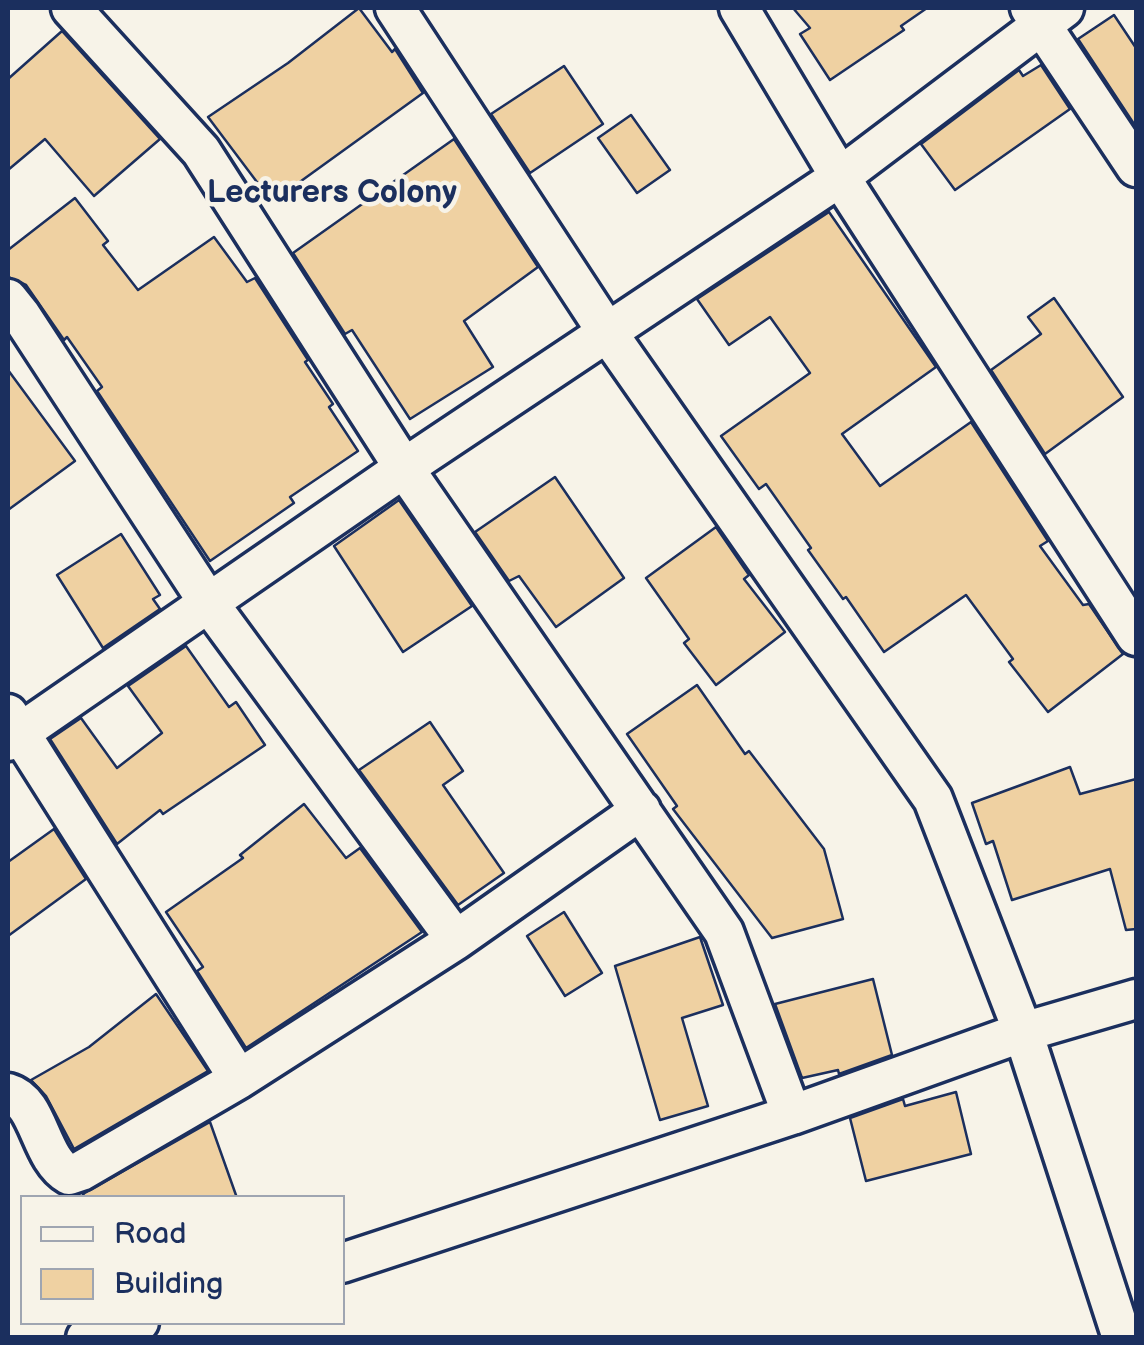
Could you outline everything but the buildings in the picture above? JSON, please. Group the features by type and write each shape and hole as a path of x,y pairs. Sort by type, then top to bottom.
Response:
{"street":[{"path":"71,8 201,151 404,468 724,932 792,1115"},
{"path":"394,8 607,332 933,800 1023,1032 1122,1338"},
{"path":"739,8 840,177 1136,636"},
{"path":"240,1079 12,729 208,602 840,177 1045,13 1136,167"},
{"path":"8,299 208,602 456,940"},
{"path":"9,1090 22,1100 57,1168 69,1174 82,1171 240,1079 456,940 641,810"},
{"path":"345,1263 792,1115 1023,1032 1136,999"},
{"path":"86,1338 130,1325"}],"district":[{"name":"Lecturers Colony","path":"332,194"}]}
